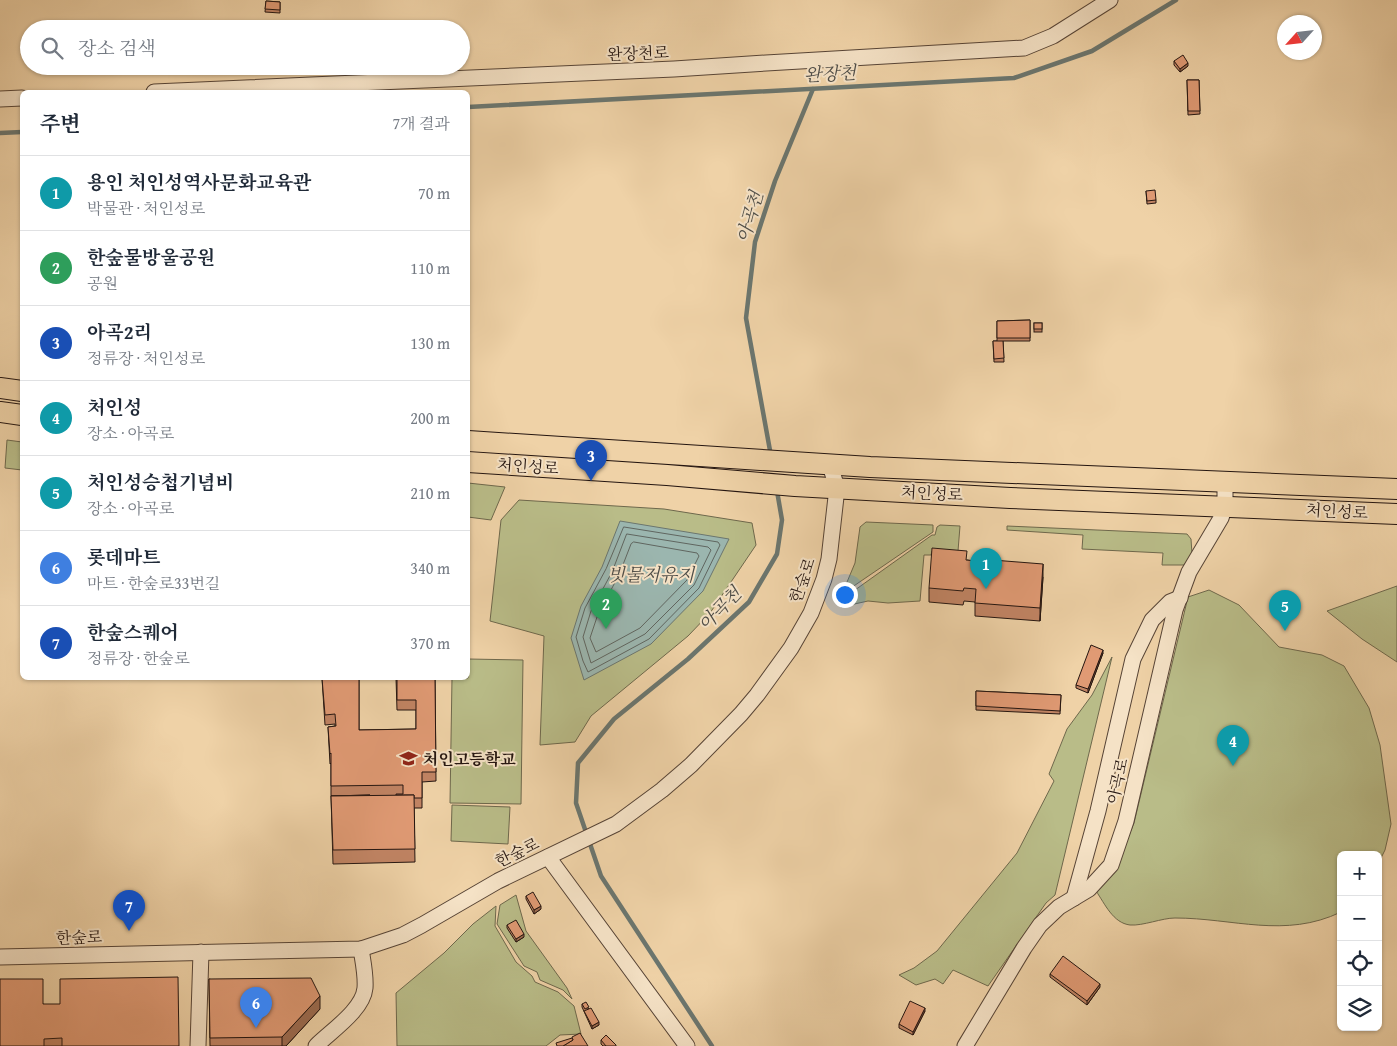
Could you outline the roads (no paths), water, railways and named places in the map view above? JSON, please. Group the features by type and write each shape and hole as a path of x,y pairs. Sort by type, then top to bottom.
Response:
{"main road":[{"path":"0,388 20,391"},
{"path":"0,412 20,415"},
{"name":"처인성로","path":"470,441 830,465 1397,489"},
{"name":"처인성로","path":"470,462 667,475 795,486 1029,499 1397,514"}],"street":[{"name":"완장천로","path":"199,90 674,69 1024,48 1053,36 1110,0"},
{"path":"0,99 20,98"},
{"name":"한숲로","path":"0,957 361,950 396,938 422,925 486,887 616,824 648,801 691,765 741,714 776,670 811,613 824,579 829,559 836,488 830,465"},
{"name":"아곡로","path":"965,1046 1015,962 1040,925 1059,908 1088,889 1110,865 1126,821 1175,610 1189,572 1221,518 1225,506 1225,482"},
{"path":"1074,898 1098,811 1133,659 1152,620 1170,602 1180,598"},
{"path":"548,857 688,1046"},
{"path":"316,1046 361,1002 365,989 361,950"},
{"path":"198,1046 201,952"}],"water":[{"name":"빗물저유지","path":"620,521 729,539 703,591 651,644 584,680 571,638 581,606 602,567"}],"waterway":[{"name":"완장천","path":"470,107 1014,78 1092,51 1176,0"},
{"name":"아곡천","path":"771,456 746,318 755,242 775,181 813,89"},
{"name":"완장천","path":"0,133 20,132"},
{"name":"아곡천","path":"712,1046 601,876 576,803 578,763 614,719 688,659 749,602 777,554 782,520 777,491"}],"place":[{"name":"아곡2리","path":"591,481"},
{"name":"용인 처인성역사문화교육관","path":"986,589"},
{"name":"한숲물방울공원","path":"606,629"},
{"name":"처인성승첩기념비","path":"1285,631"},
{"name":"처인고등학교","path":"409,759"},
{"name":"처인성","path":"1233,766"},
{"name":"한숲스퀘어","path":"129,931"},
{"name":"롯데마트","path":"256,1028"}]}
